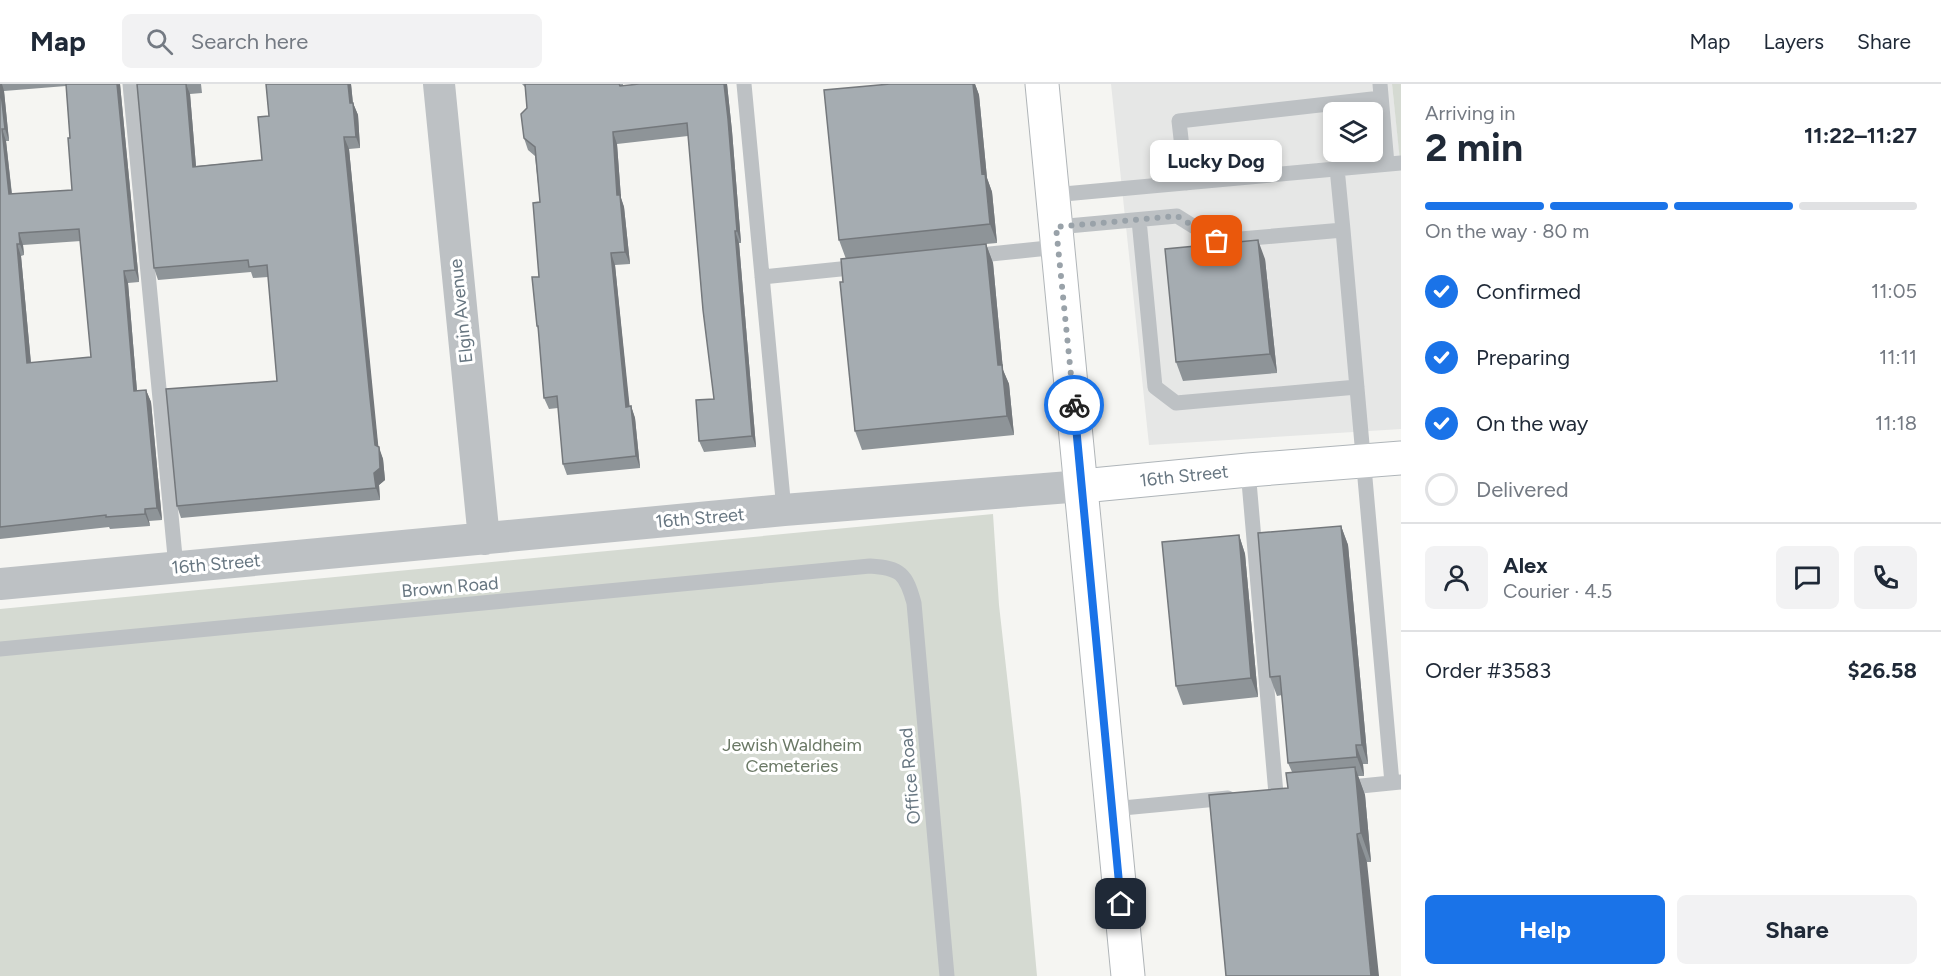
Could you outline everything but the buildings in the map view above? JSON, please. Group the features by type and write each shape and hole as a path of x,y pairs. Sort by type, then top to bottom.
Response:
{"main road":[{"path":"1042,84 1128,976"},
{"name":"16th Street","path":"1082,486 1401,458"}],"street":[{"name":"Elgin Avenue","path":"439,84 484,538"},
{"name":"16th Street","path":"0,584 784,510 1082,486"}],"lane":[{"path":"129,84 176,567"},
{"path":"744,84 784,510"},
{"path":"1053,195 1186,183 1337,168 1394,164 1380,91 1179,121 1186,183"},
{"path":"1322,789 1396,782 1337,168"},
{"path":"961,257 1139,220 1177,216 1217,241 1343,230"},
{"path":"1139,220 1155,387 1176,403 1357,387"},
{"path":"762,277 879,265"},
{"path":"1248,470 1276,794"},
{"name":"Brown Road","path":"0,649 870,566 889,567 903,574"},
{"name":"Office Road","path":"903,574 914,603 947,976"},
{"path":"1112,809 1242,797"}],"shaded area":[{"path":"1111,84 1392,84 1401,167 1401,429 1149,445"}],"green space":[{"path":"1392,84 1401,84 1400,161"},
{"name":"Jewish Waldheim Cemeteries","path":"993,514 999,605 1021,800 1037,976 0,976 0,609"}],"way so far":[{"path":"1074,405 1056,227 1177,216 1217,241"}],"place":[{"name":"Lucky Dog","path":"1217,241"}],"route":[{"path":"1074,405 1121,904"}]}
